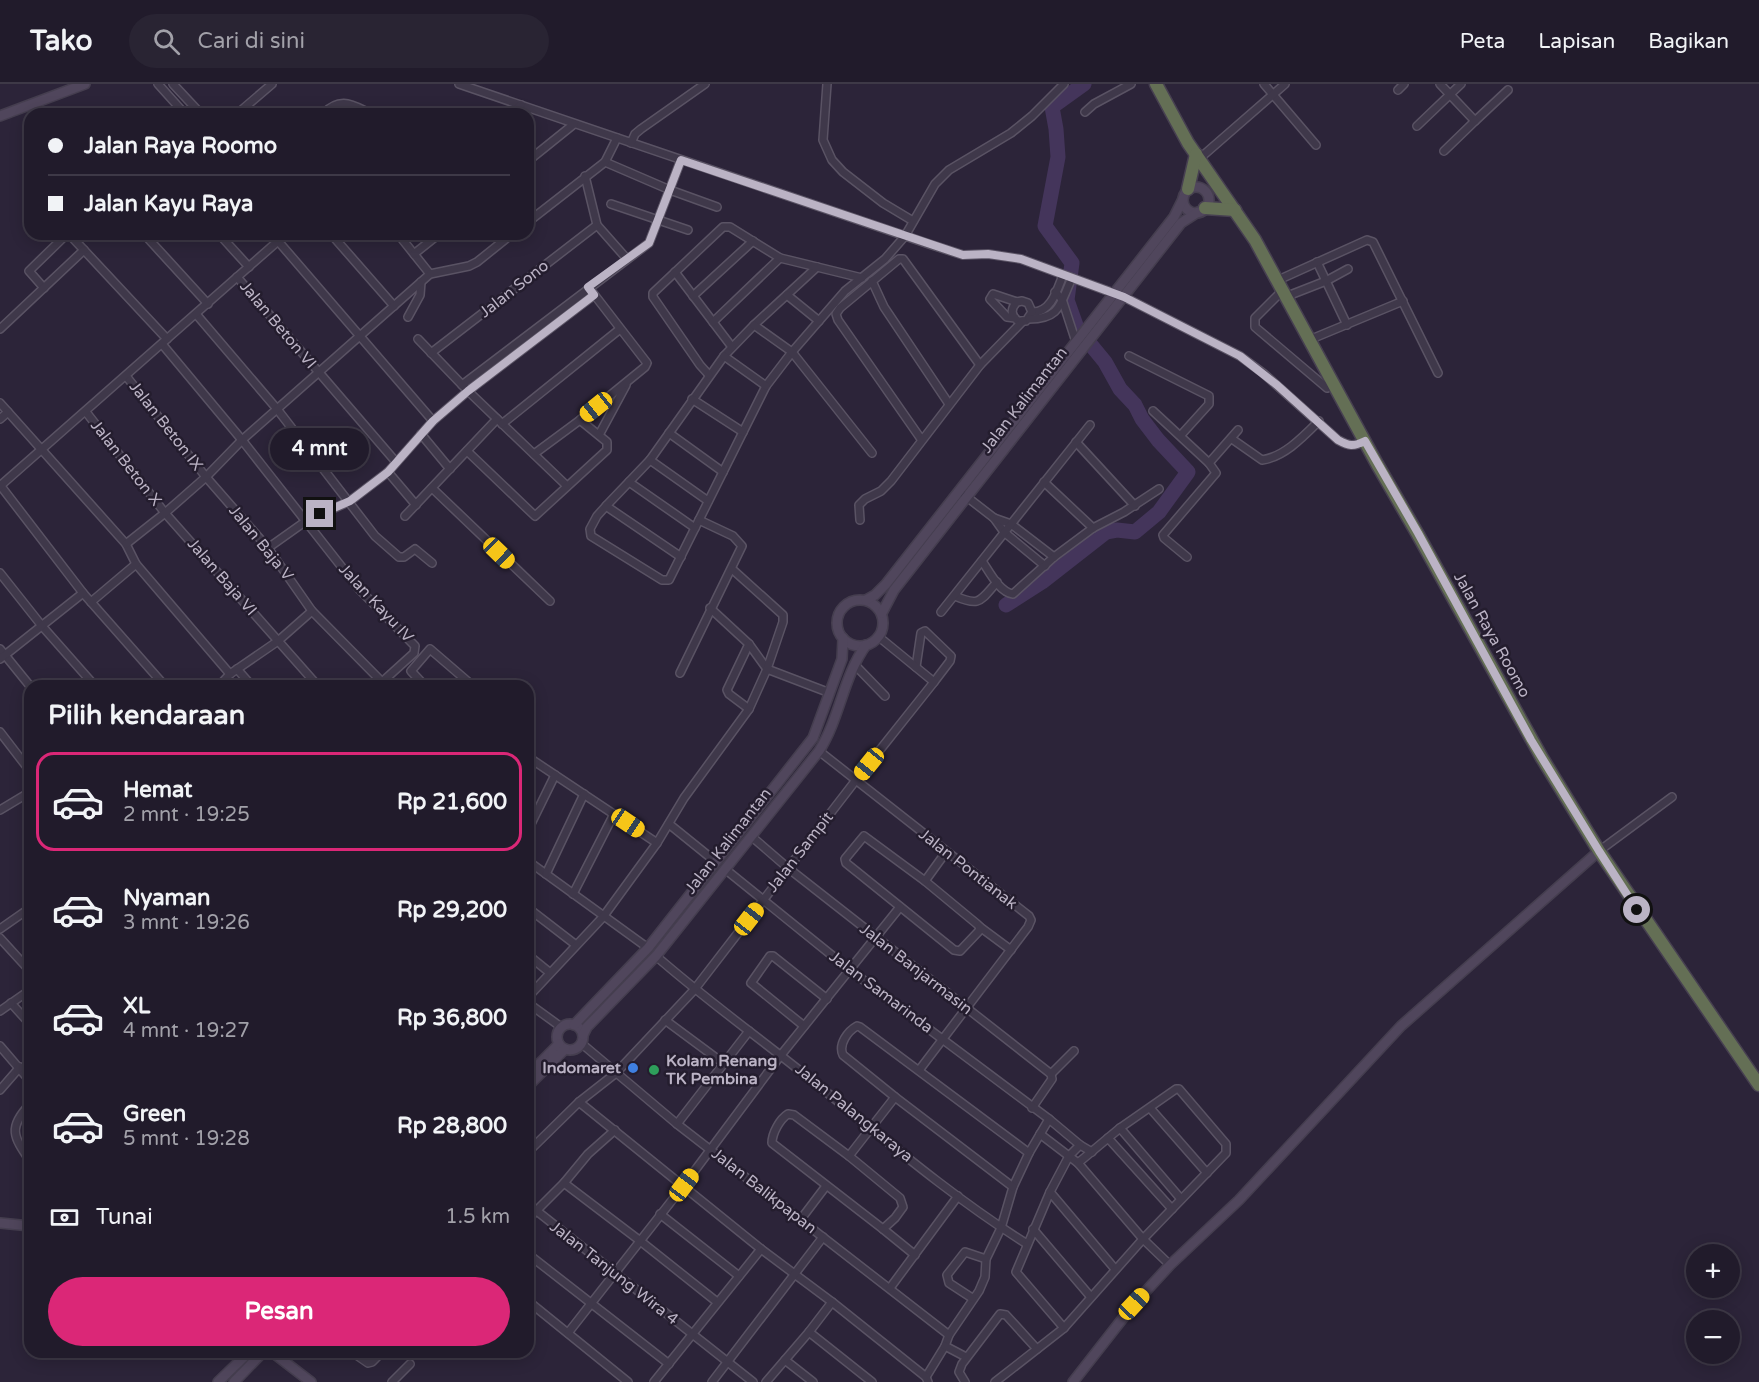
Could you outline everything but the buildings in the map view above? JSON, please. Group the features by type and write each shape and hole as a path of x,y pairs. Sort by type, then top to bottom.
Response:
{"highway":[{"name":"Jalan Raya Roomo","path":"1156,84 1197,156 1255,240 1531,740 1599,851 1759,1085"},
{"path":"1189,192 1197,156"},
{"path":"1204,207 1235,210"}],"main road":[{"path":"0,117 85,84"},
{"name":"Jalan Kalimantan","path":"1079,344 1092,338 1189,192 1211,176"},
{"name":"Jalan Kalimantan","path":"866,600 886,584 963,493 1079,344 1088,328 1181,223 1204,207 1220,188"},
{"path":"1203,189 1204,207 1193,212 1185,208 1189,192 1203,189"},
{"name":"Jalan Kalimantan","path":"882,614 890,597 963,493"},
{"path":"866,600 878,608 882,614 883,630 879,637 866,645 858,646 843,638 837,624 841,610 852,601 866,600"},
{"name":"Jalan Kalimantan","path":"574,1024 648,948 813,738 842,659 843,638"},
{"name":"Jalan Kalimantan","path":"582,1039 591,1023 656,956 819,751 827,736 854,664 866,645"},
{"path":"780,782 789,789"},
{"path":"1073,1382 1134,1304 1170,1265 1239,1200 1401,1026 1599,851"},
{"path":"700,883 708,890"},
{"path":"574,1024 581,1030 582,1039 574,1049 562,1046 557,1035 561,1028 574,1024"},
{"path":"534,1070 562,1046"},
{"path":"534,1079 562,1046"},
{"path":"0,1223 24,1226"},
{"path":"218,1382 243,1358"},
{"path":"234,1382 257,1358"},
{"path":"280,1358 310,1382"}],"street":[{"path":"158,84 180,108"},
{"path":"173,84 195,108"},
{"path":"244,108 272,84"},
{"path":"459,84 529,108"},
{"path":"631,143 635,134 641,129 705,84"},
{"path":"817,267 724,356 650,460 597,516 590,529 591,536 666,581 669,580 766,386 792,352 845,291 885,259 904,236 935,184 949,170 1011,133 1064,84"},
{"path":"1085,112 1094,104 1131,84"},
{"path":"1264,84 1316,145"},
{"path":"1197,156 1286,84"},
{"path":"1440,84 1475,121"},
{"path":"1417,126 1461,84"},
{"path":"825,85 823,140 832,160 843,172 884,203 913,221"},
{"path":"1444,151 1508,90"},
{"path":"331,108 338,103 346,103 358,108"},
{"path":"517,108 521,105"},
{"path":"534,110 963,255 988,254 1021,259 1119,295 1240,356 1349,446 1365,441"},
{"path":"534,157 574,124"},
{"path":"534,217 605,162 617,138"},
{"path":"462,385 588,287 649,243 681,160"},
{"path":"605,162 717,207"},
{"path":"586,176 597,225 627,259"},
{"path":"611,204 688,230"},
{"name":"Jalan Sono","path":"431,353 597,225"},
{"path":"709,375 653,297 655,290 726,226 780,258 862,278"},
{"path":"44,288 29,271 62,240"},
{"path":"74,240 165,342 306,520"},
{"path":"149,240 208,304"},
{"path":"224,240 249,267"},
{"path":"336,240 394,306"},
{"path":"403,240 430,274"},
{"path":"414,254 432,240"},
{"path":"126,544 206,477 242,440 430,274 469,266 505,240"},
{"path":"1334,384 1327,388 1255,327 1255,318 1281,290 1317,262 1367,240 1373,242 1438,374"},
{"path":"160,680 83,593 0,485 86,412 278,241 433,421"},
{"path":"693,296 753,241"},
{"path":"2,325 84,250"},
{"path":"713,322 780,258"},
{"path":"921,439 836,314 849,299 899,258 903,259 980,365"},
{"path":"1317,262 1347,325"},
{"path":"1281,290 1326,281 1348,268"},
{"path":"675,272 732,347"},
{"path":"860,520 859,505 886,486 980,365 1028,317 1044,310 1064,275"},
{"name":"Jalan Beton VI","path":"237,277 396,462"},
{"path":"1028,317 1028,303 993,294 990,299 1007,317 1047,318 1054,314 1072,278"},
{"path":"872,281 884,307 949,404"},
{"path":"408,317 420,295 421,282"},
{"path":"534,454 580,420 647,363 588,287"},
{"path":"1055,292 1062,299 1079,344"},
{"path":"268,548 306,520 350,501 388,472 433,421 468,391 594,295"},
{"path":"787,295 819,321"},
{"path":"1310,340 1403,301"},
{"path":"1015,318 1012,310 1017,302"},
{"path":"196,314 277,409 375,536 399,557 404,557 415,549 432,563"},
{"path":"754,325 792,352 872,453"},
{"path":"405,516 467,451 500,422 620,329"},
{"path":"418,339 468,391 567,486"},
{"path":"724,356 766,386"},
{"path":"1129,356 1209,396 1209,404 1181,435"},
{"name":"Jalan Beton IX","path":"126,376 206,477"},
{"path":"599,435 628,381"},
{"path":"693,399 743,432"},
{"path":"0,403 126,544 136,564 233,671 244,680"},
{"path":"1153,411 1181,435 1216,473 1163,534 1164,538 1187,556"},
{"path":"0,419 8,412"},
{"name":"Jalan Beton X","path":"86,412 165,513"},
{"path":"467,451 535,516 607,450 607,442 580,420"},
{"path":"1232,438 1262,460 1270,459 1303,436 1318,421"},
{"path":"941,612 1090,425"},
{"path":"1209,463 1238,430"},
{"path":"669,433 723,472"},
{"path":"421,434 450,469"},
{"path":"1076,442 1135,506"},
{"path":"650,460 708,501"},
{"path":"388,472 416,505"},
{"name":"Jalan Baja V","path":"206,477 268,548 312,611 380,680"},
{"path":"629,482 695,528"},
{"path":"1044,482 1093,528"},
{"path":"432,488 550,602"},
{"path":"982,561 1006,592 1013,594 1054,557 1093,528 1135,506 1159,489"},
{"path":"963,493 994,518 1004,532 1045,566"},
{"path":"606,506 681,557"},
{"name":"Jalan Baja VI","path":"165,513 313,680"},
{"path":"994,518 1011,524 1054,557"},
{"name":"Jalan Kayu IV","path":"306,520 358,589 416,648 388,680"},
{"path":"680,673 742,546 733,536 699,520"},
{"path":"91,602 136,564"},
{"path":"534,990 603,916 657,843 684,798 749,710 767,669 783,622 783,615 732,569"},
{"path":"0,573 42,626 90,680"},
{"path":"955,596 971,603 976,602 998,582"},
{"path":"25,680 2,654 83,593"},
{"path":"710,608 749,644 767,669 830,693"},
{"path":"225,680 233,671 278,641 312,611"},
{"name":"Jalan Sampit","path":"534,1146 579,1102 616,1073 694,990 934,682 950,661 951,656 925,632 921,633 916,667"},
{"path":"879,637 934,682"},
{"path":"749,644 727,690 749,710"},
{"path":"419,680 411,671 430,649 466,680"},
{"path":"854,664 885,696"},
{"path":"0,732 24,763"},
{"name":"Jalan Pontianak","path":"819,751 1029,916 1031,920 1011,950 920,1069"},
{"path":"534,760 657,843"},
{"path":"534,818 555,775"},
{"path":"546,874 584,794"},
{"path":"0,810 24,796"},
{"path":"1599,851 1672,798"},
{"path":"573,894 614,814"},
{"path":"669,824 716,862"},
{"name":"Jalan Banjarmasin","path":"751,836 876,938 1051,1074"},
{"path":"980,927 957,952 846,863 845,859 861,838 866,836 1011,950"},
{"path":"925,881 946,852"},
{"path":"534,865 648,948"},
{"name":"Jalan Samarinda","path":"725,868 850,970 1092,1152"},
{"path":"568,1333 684,1185 781,1055 900,907"},
{"path":"534,913 576,945"},
{"path":"0,929 24,914"},
{"path":"0,938 24,964"},
{"name":"Jalan Palangkaraya","path":"656,956 694,990 781,1055 958,1196 1027,1244"},
{"path":"804,1026 751,983 770,956 773,956 826,999"},
{"path":"534,960 549,972"},
{"path":"0,1011 24,994"},
{"path":"11,1004 24,1018"},
{"path":"534,1008 561,1028"},
{"path":"664,1020 723,1064"},
{"path":"1013,1187 895,1097 843,1054 842,1044 853,1028 860,1027 920,1069 1029,1153"},
{"path":"677,1124 748,1031"},
{"name":"Jalan Balikpapan","path":"582,1039 616,1073 677,1124 949,1335"},
{"path":"0,1046 24,1073"},
{"path":"1036,1111 1052,1079 1051,1074 1074,1051"},
{"path":"0,1090 20,1067"},
{"path":"994,1382 1064,1328 1090,1296 1226,1153 1226,1144 1182,1091 1176,1089 1120,1128 1078,1163"},
{"path":"849,1156 895,1097"},
{"path":"579,1102 927,1380 949,1335 972,1298 979,1291 985,1277 987,1259 1001,1228 1013,1187 1048,1119"},
{"path":"1150,1108 1207,1173"},
{"path":"24,1111 14,1132 16,1141 24,1152"},
{"path":"883,1229 895,1218 903,1207 903,1202 849,1156 794,1115 788,1114 783,1117 772,1136 772,1143 915,1255"},
{"path":"1120,1128 1182,1198"},
{"path":"536,1211 564,1183 588,1154 615,1130"},
{"path":"1040,1134 1078,1163 1143,1239 1170,1265"},
{"path":"1108,1138 1172,1209"},
{"path":"1064,1328 1016,1272 1050,1192 1069,1156 1080,1145"},
{"path":"564,1183 717,1302"},
{"path":"801,1219 826,1186"},
{"path":"1050,1192 1115,1269"},
{"path":"890,1288 958,1196"},
{"name":"Jalan Tanjung Wira 4","path":"536,1211 753,1382"},
{"path":"660,1214 739,1276"},
{"path":"1033,1229 1090,1296"},
{"path":"711,1382 823,1237"},
{"path":"654,1382 761,1249"},
{"path":"972,1298 949,1282 947,1275 965,1252 987,1259"},
{"path":"534,1259 669,1364"},
{"path":"766,1382 832,1302"},
{"path":"534,1306 624,1381"},
{"path":"965,1382 959,1372 966,1357 1000,1314 1003,1314 1037,1349"},
{"path":"809,1332 872,1382"},
{"path":"945,1346 966,1357"},
{"path":"361,1358 368,1363 376,1358"},
{"path":"785,1360 813,1382"},
{"path":"392,1382 410,1364"}],"waterway":[{"path":"1006,605 1042,582 1106,532 1117,530 1135,532 1159,512 1188,472 1158,440 1142,419 1135,405 1120,389 1105,362 1077,328 1067,300 1072,263 1045,226 1058,157 1052,107 1084,84"}],"place":[{"name":"Indomaret","path":"633,1068"},
{"name":"Kolam Renang TK Pembina","path":"654,1070"}],"route":[{"path":"320,514 350,501 388,472 433,421 468,391 594,295 588,287 649,243 681,160 963,255 988,254 1021,259 1124,297 1214,341 1263,373 1338,440 1349,446 1365,441 1531,740 1637,910"}]}
